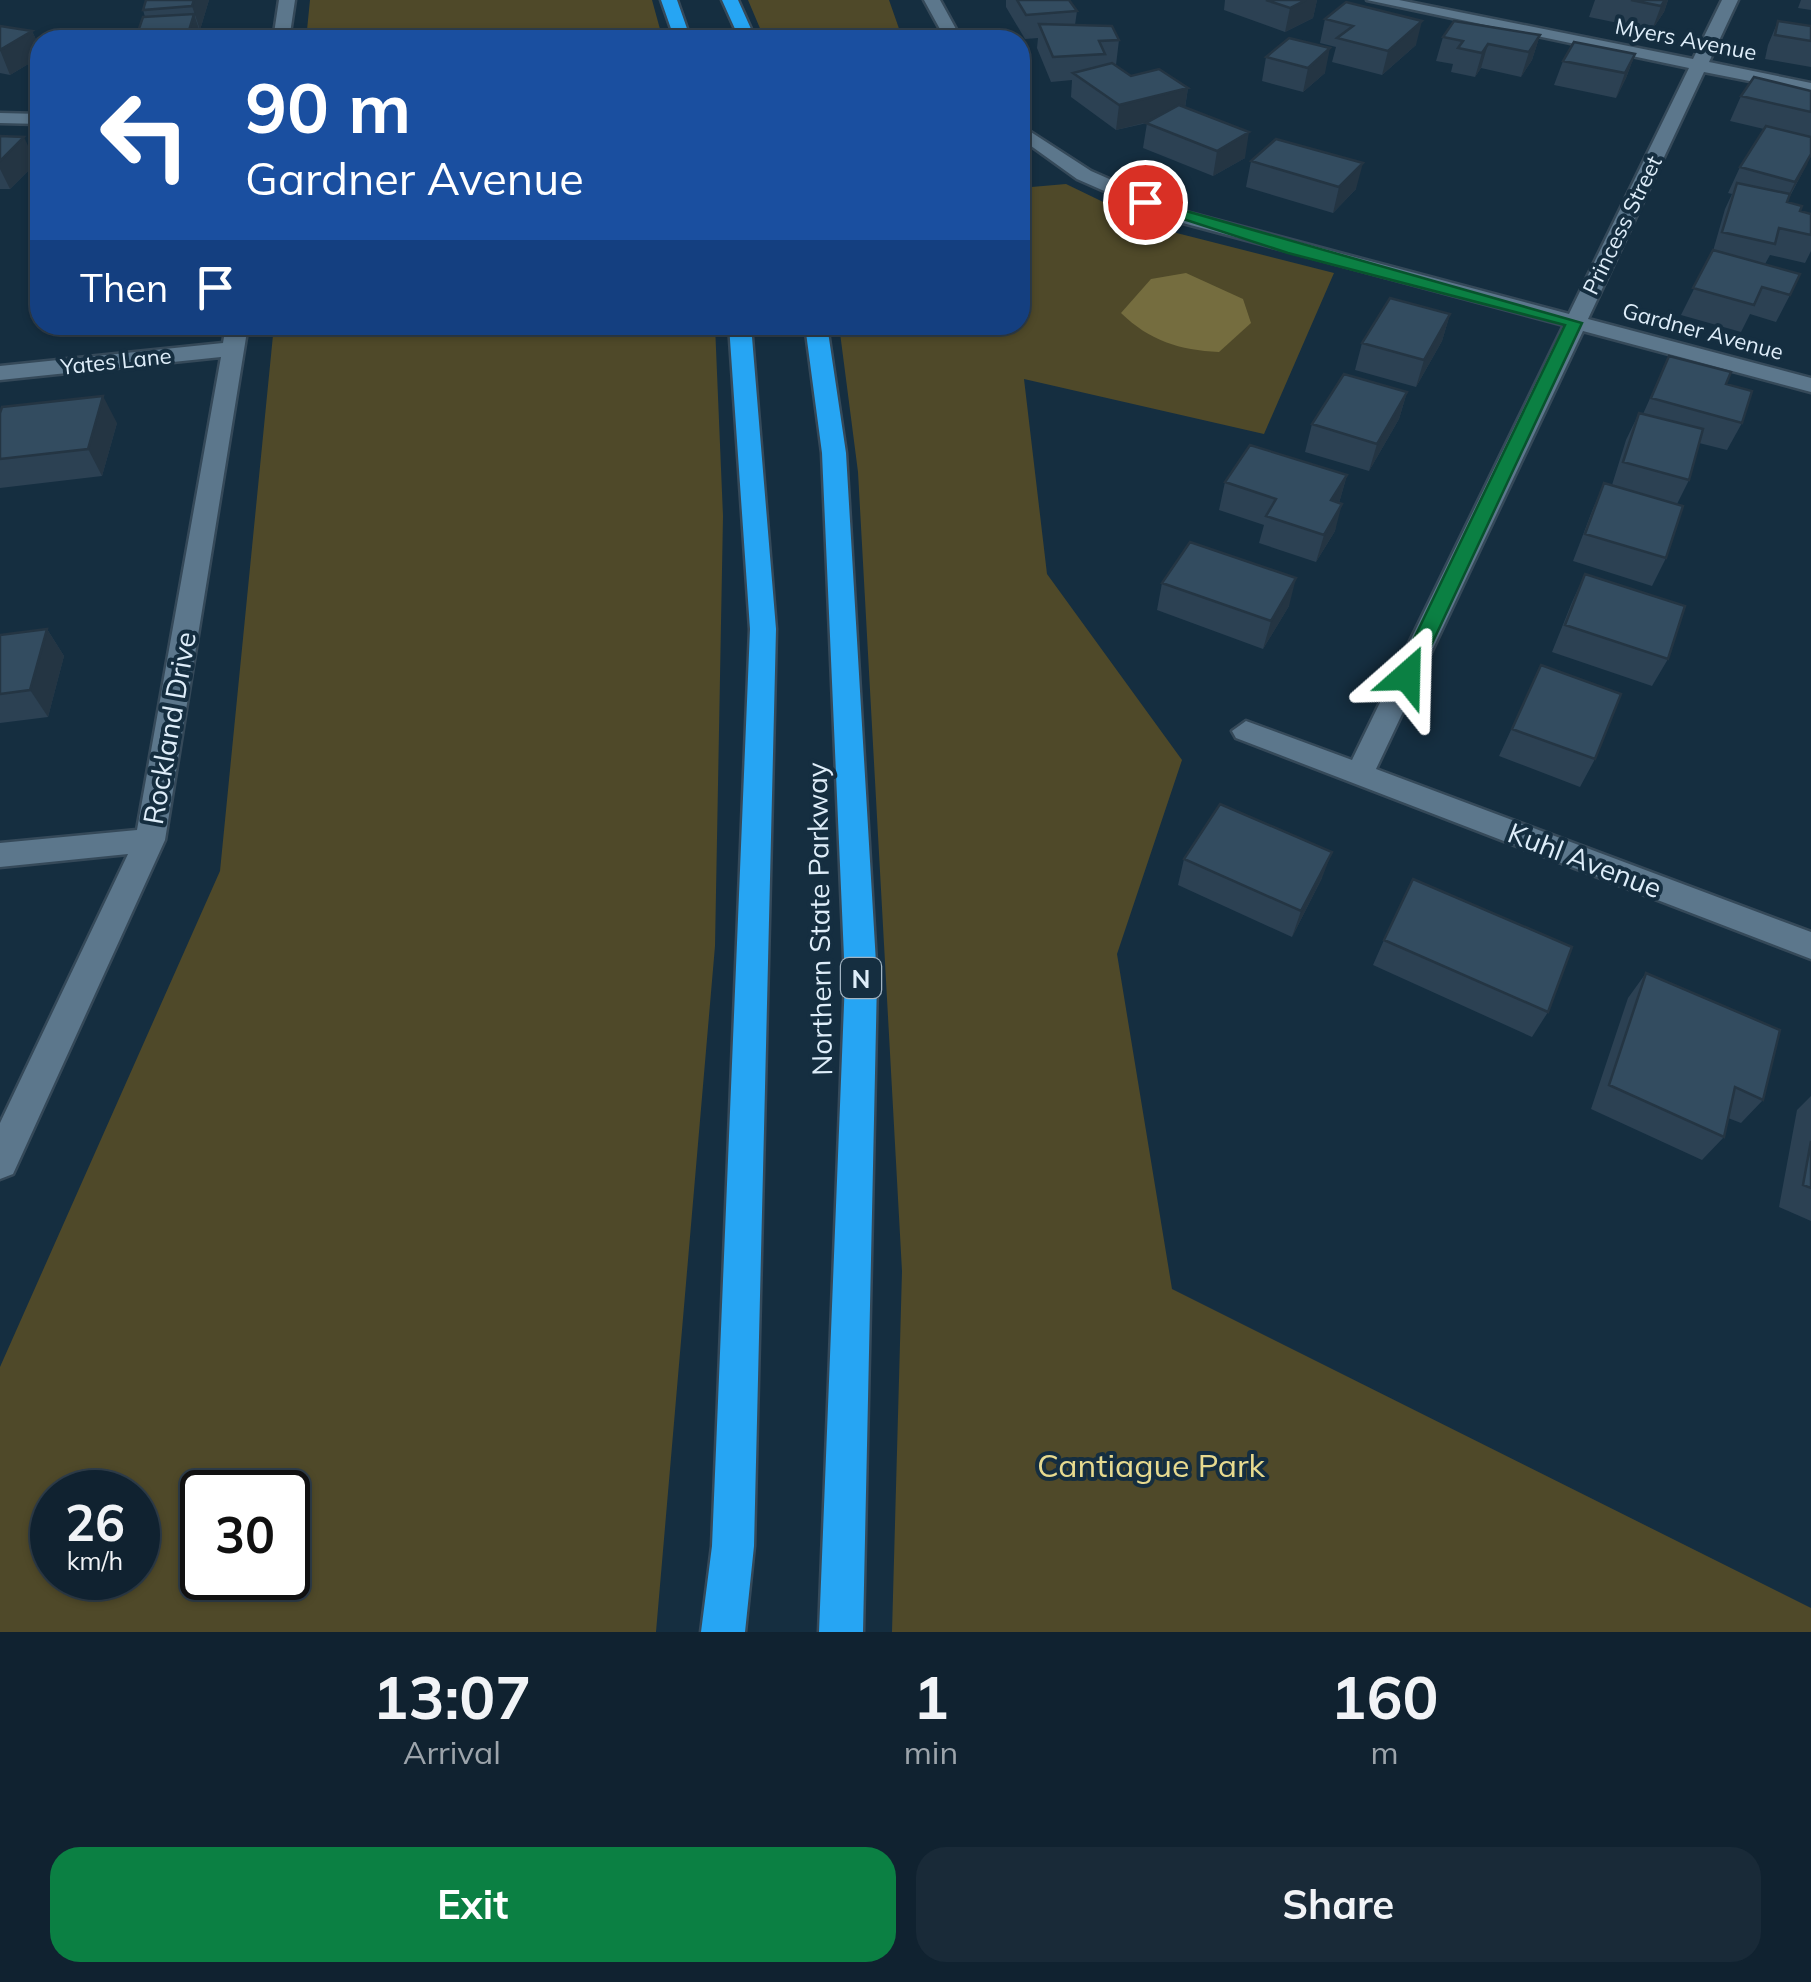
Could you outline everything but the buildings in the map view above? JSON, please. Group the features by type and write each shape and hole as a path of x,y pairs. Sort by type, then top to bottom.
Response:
{"highway":[{"path":"670,0 679,30"},
{"path":"730,0 744,30"},
{"name":"Northern State Parkway","path":"723,1632 733,1546 763,629 741,335"},
{"name":"Northern State Parkway","path":"817,335 834,453 861,980 841,1632"}],"street":[{"path":"282,30 287,0"},
{"path":"932,0 948,30"},
{"name":"Myers Avenue","path":"1375,0 1811,88"},
{"path":"1476,20 1484,0"},
{"name":"Princess Street","path":"1360,775 1730,0"},
{"path":"0,118 30,119"},
{"name":"Gardner Avenue","path":"1030,137 1084,175 1175,215 1811,384"},
{"name":"Yates Lane","path":"0,373 235,337"},
{"name":"Rockland Drive","path":"0,1162 150,840 235,337"},
{"name":"Kuhl Avenue","path":"1246,731 1811,946"},
{"path":"0,855 150,840"}],"green space":[{"path":"310,0 652,0 660,30 307,30"},
{"path":"748,0 889,0 900,30 761,30"},
{"name":"Cantiague Park","path":"1066,184 1157,228 1334,273 1264,434 1024,379 1047,574 1182,760 1117,954 1172,1289 1811,1608 1811,1632 892,1632 902,1271 858,472 840,335 1030,335 1030,187"},
{"path":"273,335 715,335 723,516 715,946 656,1632 0,1632 0,1367 220,871"}],"shaded area":[{"path":"1186,273 1243,299 1251,323 1219,352 1166,342 1143,331 1121,313 1151,279"}],"route":[{"path":"1145,202 1175,215 1294,250 1574,323 1407,676"}]}
